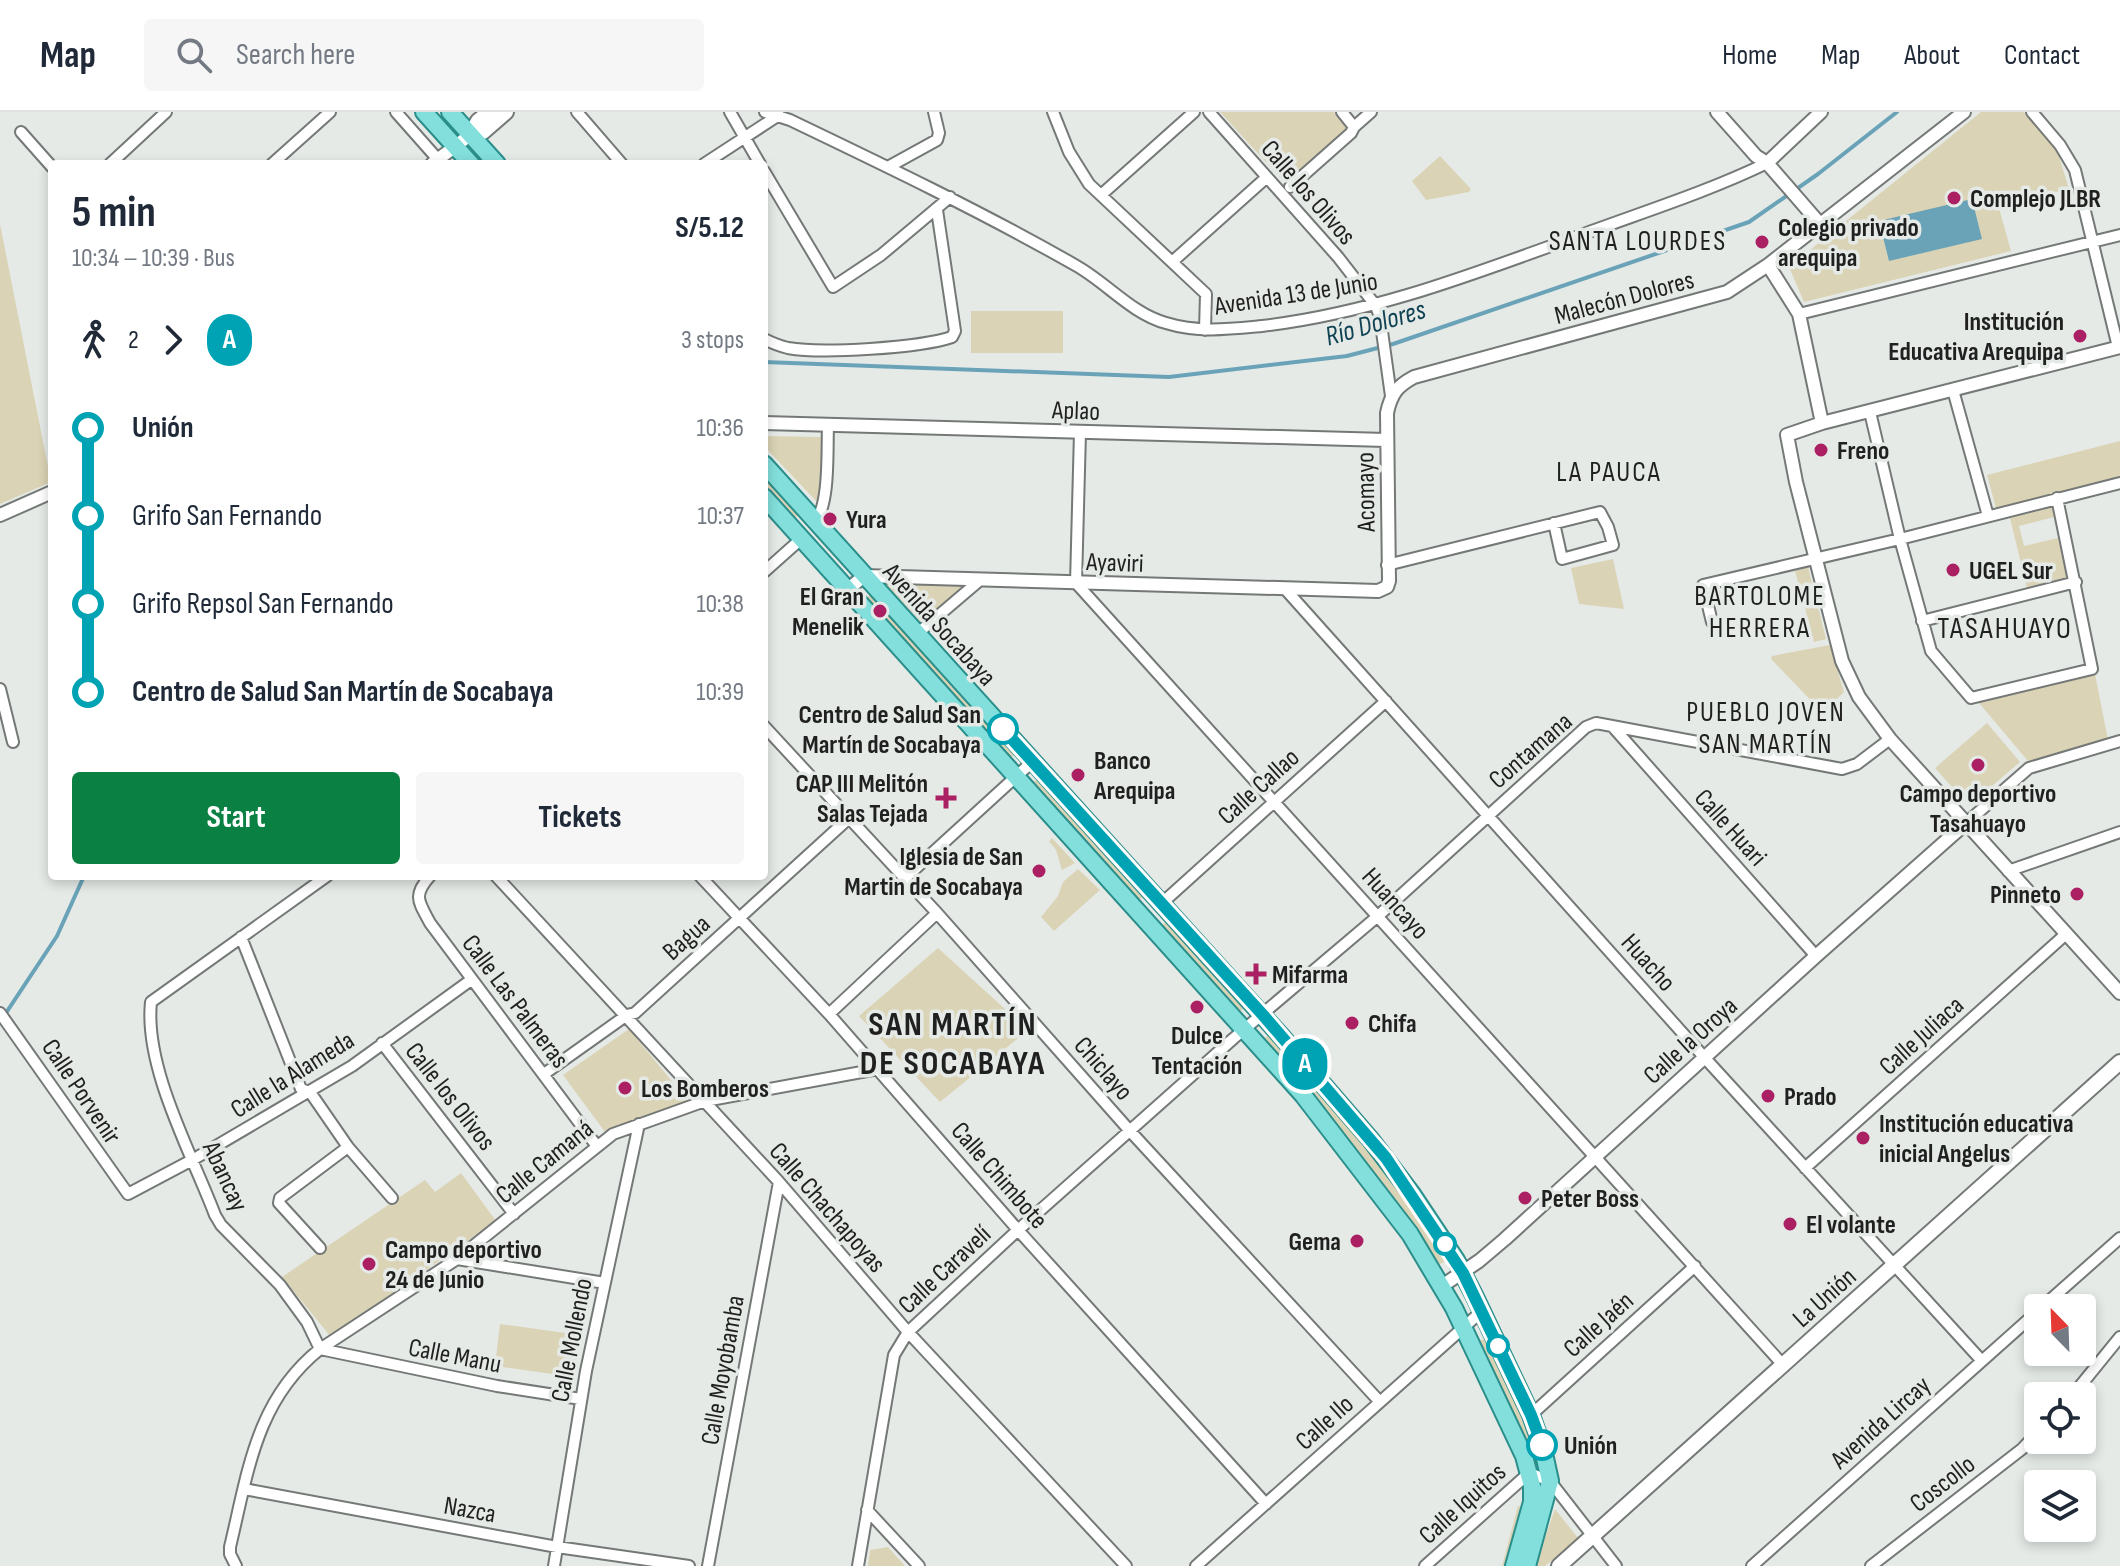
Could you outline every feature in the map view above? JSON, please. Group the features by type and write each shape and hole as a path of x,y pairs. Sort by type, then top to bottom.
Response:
{"main road":[{"path":"424,112 467,160"},
{"path":"450,112 493,160"},
{"path":"470,135 489,112"},
{"path":"470,135 483,132 506,112"},
{"name":"Avenida Socabaya","path":"768,468 1263,1015 1386,1158 1463,1273 1531,1415 1543,1449 1550,1481 1527,1566"},
{"name":"Avenida Socabaya","path":"768,502 1244,1030 1342,1142 1410,1234 1464,1327 1520,1445 1529,1473 1532,1502 1514,1566"},
{"name":"La Unión","path":"1559,1566 2120,1062"}],"street":[{"path":"114,160 166,112"},
{"path":"276,160 330,112"},
{"path":"396,112 435,160"},
{"path":"577,112 619,160"},
{"path":"730,112 758,160"},
{"name":"Avenida 13 de Junio","path":"765,112 781,114 950,197 1079,267 1150,317 1205,330 1378,311 1767,163"},
{"path":"888,167 937,140 939,133 934,112"},
{"path":"1053,112 1080,171 1101,195 1206,294 1205,330"},
{"path":"1101,195 1194,112"},
{"name":"Calle los Olivos","path":"1209,112 1338,257 1378,311"},
{"path":"1342,112 1354,127"},
{"path":"1290,187 1371,112"},
{"path":"1717,112 1820,224"},
{"path":"1767,163 1821,112"},
{"name":"Malecón Dolores","path":"1391,396 1414,377 1727,292 1768,265 1964,112"},
{"path":"2032,112 2060,145 2075,170 2119,347 1822,423 1787,435 1815,560 1848,677 1859,697 1890,739 2120,993"},
{"path":"710,160 781,114"},
{"path":"21,132 48,162"},
{"path":"439,160 470,135"},
{"path":"1172,262 1267,177"},
{"path":"768,178 833,287 881,255 950,197"},
{"path":"768,341 787,348 843,349 884,347 952,337 955,331 937,210"},
{"path":"1799,314 2120,235"},
{"path":"1768,265 1799,314 1822,423"},
{"path":"1378,311 1391,396"},
{"path":"1953,390 1988,516"},
{"name":"Acomayo","path":"1387,587 1386,440 1391,396"},
{"path":"1870,412 1931,651 1971,698 2092,669 2057,498"},
{"name":"Aplao","path":"768,423 1386,440"},
{"path":"815,521 821,515 824,500 828,425"},
{"path":"1076,583 1080,432"},
{"path":"1712,622 1703,585 2120,483"},
{"path":"0,515 48,494"},
{"path":"1387,565 1554,523 1600,512 1613,545 1562,559 1554,523"},
{"path":"768,568 801,539"},
{"path":"846,591 864,576"},
{"name":"Ayaviri","path":"864,576 1286,590 1378,591 1387,587"},
{"path":"918,633 979,581"},
{"path":"1922,621 2076,582"},
{"name":"Huancayo","path":"1076,583 1784,1366"},
{"name":"Huacho","path":"1286,590 1704,1057 1982,1361"},
{"path":"0,689 13,742"},
{"name":"Calle Callao","path":"1161,904 1386,701"},
{"name":"Contamana","path":"1263,1015 1378,916 1586,727 1596,723 1842,769 1857,764 1890,739"},
{"name":"Calle Huari","path":"1613,727 1816,956"},
{"name":"Chiclayo","path":"768,730 1380,1402"},
{"path":"1965,824 2029,768 2120,741"},
{"path":"905,878 1032,762"},
{"name":"Bagua","path":"544,1074 627,1015 635,1013 848,819"},
{"name":"Calle la Oroya","path":"1442,1286 1505,1239 1965,824"},
{"path":"2008,871 2120,832"},
{"path":"321,880 241,937 301,1089 310,1092 348,1147 392,1198"},
{"name":"Calle Las Palmeras","path":"426,880 418,894 418,901 471,980 596,1145"},
{"name":"Calle Chachapoyas","path":"500,880 779,1182 908,1332 1126,1566"},
{"name":"Calle Chimbote","path":"704,880 829,1014 1018,1230 1266,1504"},
{"path":"829,1014 937,913"},
{"name":"Calle Juliaca","path":"1805,1168 2066,934"},
{"name":"Abancay","path":"241,937 151,1002 153,1050 164,1089 221,1225 280,1285 307,1322 320,1349"},
{"name":"Calle la Alameda","path":"128,1194 352,1066 471,980"},
{"name":"Calle Porvenir","path":"0,1013 128,1194"},
{"name":"Calle Caravelí","path":"858,1566 894,1355 908,1332 1018,1230 1263,1015"},
{"name":"Calle los Olivos","path":"382,1043 514,1214"},
{"name":"Calle Camaná","path":"236,1566 230,1547 259,1429 284,1386 307,1359 457,1259 613,1134 705,1101 878,1069"},
{"name":"Calle Mollendo","path":"554,1566 581,1399 639,1124"},
{"path":"320,1248 279,1203 283,1194 348,1147"},
{"name":"Calle Moyobamba","path":"708,1566 779,1182"},
{"name":"Avenida Lircay","path":"2057,1294 2120,1238"},
{"path":"457,1259 605,1283"},
{"name":"Calle Jaén","path":"1531,1415 1695,1266"},
{"name":"Calle Ilo","path":"1196,1566 1482,1311"},
{"name":"Avenida Lircay","path":"1752,1566 2024,1323"},
{"path":"2083,1382 2120,1337"},
{"name":"Calle Manu","path":"320,1349 497,1386 581,1399"},
{"name":"Coscollo","path":"1871,1566 2024,1447"},
{"path":"1529,1473 1550,1481 1616,1566"},
{"name":"Calle Iquitos","path":"1425,1566 1529,1473"},
{"name":"Nazca","path":"244,1489 557,1547 689,1566"},
{"path":"867,1510 919,1566"}],"shaded area":[{"path":"1220,112 1334,112 1349,129 1287,185"},
{"name":"Complejo JLBR","path":"1981,112 2024,112 2058,153 2069,189 1999,208 2011,251 1804,302 1789,267"},
{"path":"1440,156 1471,189 1469,192 1426,200 1412,181"},
{"path":"0,224 48,467 48,483 0,504"},
{"path":"971,311 1063,311 1063,353 971,353"},
{"path":"768,436 823,437 819,504 768,450"},
{"path":"2120,441 2120,478 1996,508 1987,475"},
{"path":"768,479 799,514 793,520 768,491"},
{"path":"2052,507 2054,517 2019,526 2024,546 2058,538 2067,577 2027,588 2010,518"},
{"path":"1613,559 1624,609 1579,604 1571,568"},
{"path":"1808,567 1826,639 1814,642 1795,571"},
{"path":"884,582 971,584 923,625"},
{"path":"871,594 1016,754 1008,760 863,602"},
{"path":"1830,645 1844,692 1823,713 1771,659 1772,656"},
{"path":"2095,674 2108,740 2028,761 1979,703"},
{"name":"Campo deportivo Tasahuayo","path":"1987,723 2020,762 1969,806 1935,768"},
{"path":"1039,778 1146,895 1137,902 1031,784"},
{"path":"1052,838 1075,863 1062,870 1056,850 1049,841"},
{"path":"1078,869 1100,890 1054,931 1041,917 1058,896 1063,882"},
{"path":"1168,920 1246,1007 1238,1013 1160,927"},
{"path":"938,948 1028,1030 940,1102 859,1016"},
{"name":"Los Bomberos","path":"629,1029 688,1101 605,1132 563,1075"},
{"path":"1270,1034 1373,1151 1448,1260 1438,1265 1401,1209 1347,1139 1262,1040"},
{"name":"Campo deportivo 24 de Junio","path":"461,1173 496,1221 331,1337 282,1277 425,1180 435,1192"},
{"path":"500,1324 580,1335 574,1377 495,1366"},
{"path":"1488,1337 1536,1445 1528,1448 1478,1342"},
{"path":"1518,1506 1525,1508 1509,1566 1502,1566"},
{"path":"1555,1509 1578,1538 1545,1566 1535,1566"},
{"path":"888,1547 905,1566 868,1566 870,1550"}],"water":[{"path":"1972,199 1982,239 1889,261 1879,221"}],"waterway":[{"name":"Río Dolores","path":"768,362 1169,377 1347,356 1393,344 1749,222 1818,174 1897,112"},
{"name":"Río Dolores","path":"0,1022 57,936 82,880"}],"bus line":[{"name":"A","path":"1003,729 1263,1015 1386,1158 1456,1260 1531,1415 1542,1445"}],"place":[{"name":"Complejo JLBR","path":"1954,198"},
{"name":"Colegio privado arequipa","path":"1762,242"},
{"name":"Institución Educativa Arequipa","path":"2080,336"},
{"name":"Freno","path":"1821,450"},
{"name":"Yura","path":"830,519"},
{"name":"UGEL Sur","path":"1953,570"},
{"name":"El Gran Menelik","path":"880,611"},
{"name":"Centro de Salud San Martín de Socabaya","path":"1003,729"},
{"name":"Campo deportivo Tasahuayo","path":"1978,765"},
{"name":"Banco Arequipa","path":"1078,775"},
{"name":"CAP III Melitón Salas Tejada","path":"946,798"},
{"name":"Iglesia de San Martin de Socabaya","path":"1039,871"},
{"name":"Pinneto","path":"2077,894"},
{"name":"Mifarma","path":"1256,974"},
{"name":"Dulce Tentación","path":"1197,1007"},
{"name":"Chifa","path":"1352,1023"},
{"name":"Los Bomberos","path":"625,1088"},
{"name":"Prado","path":"1768,1096"},
{"name":"Institución educativa inicial Angelus","path":"1863,1138"},
{"name":"Peter Boss","path":"1525,1198"},
{"name":"El volante","path":"1790,1224"},
{"name":"Gema","path":"1357,1241"},
{"name":"Campo deportivo 24 de Junio","path":"369,1264"},
{"name":"Unión","path":"1542,1445"}],"district":[{"name":"SANTA LOURDES","path":"1638,240"},
{"name":"LA PAUCA","path":"1609,471"},
{"name":"BARTOLOME HERRERA","path":"1760,611"},
{"name":"TASAHUAYO","path":"2005,628"},
{"name":"PUEBLO JOVEN SAN MARTÍN","path":"1766,727"},
{"name":"SAN MARTÍN DE SOCABAYA","path":"953,1042"}]}
